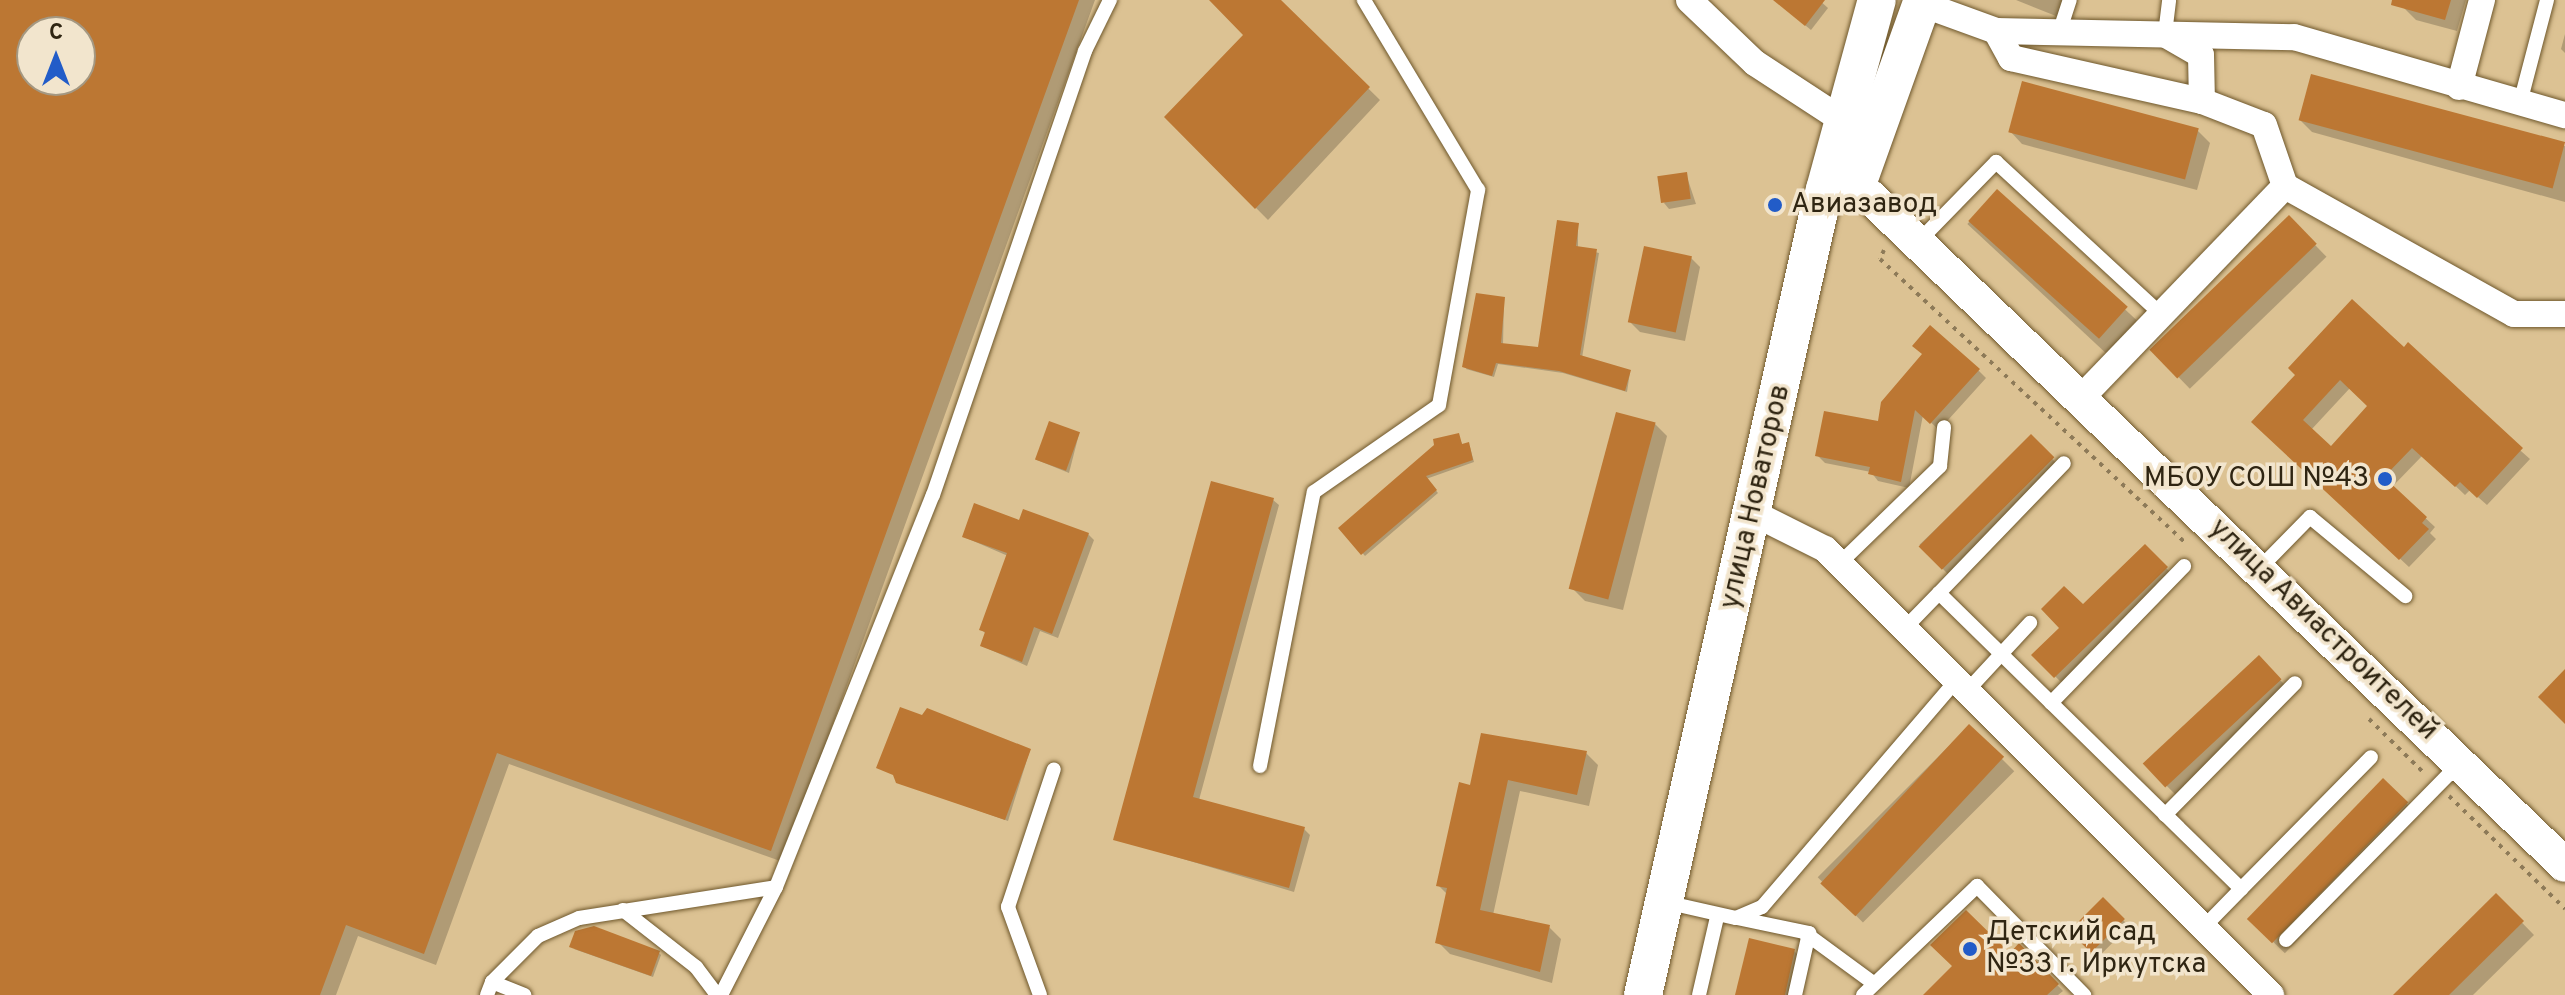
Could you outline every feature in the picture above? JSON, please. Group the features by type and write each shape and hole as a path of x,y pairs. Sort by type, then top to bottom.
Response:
{"main road":[{"name":"улица Новаторов","path":"1643,995 1830,184 1842,120 1877,0"},
{"path":"1830,184 1861,173 1916,9"}],"street":[{"path":"1689,0 1755,63 1842,120"},
{"path":"2459,87 2482,0"},
{"path":"1916,9 1996,31 2294,37 2459,87 2565,115"},
{"path":"1996,31 2011,58 2202,101 2264,125 2285,186 2514,314 2565,314"},
{"path":"2165,34 2201,55 2202,101"},
{"name":"улица Авиастроителей","path":"1830,184 1869,196 1915,245 2082,397 2565,865"},
{"path":"2082,397 2285,186"},
{"path":"1753,513 1825,549 2271,995"}],"lane":[{"path":"623,910 696,967 719,995 776,887 933,495 1085,51 1110,0"},
{"path":"1260,766 1314,492 1439,405 1478,190 1364,0"},
{"path":"2059,33 2070,0"},
{"path":"2165,34 2169,0"},
{"path":"2520,103 2547,0"},
{"path":"1915,245 1996,162 2161,314"},
{"path":"1839,564 1940,466 1944,427"},
{"path":"1904,629 2064,463"},
{"path":"2259,569 2310,517 2405,596"},
{"path":"2051,703 2184,566"},
{"path":"1939,593 2241,889"},
{"path":"1736,918 1762,907 1962,686 2002,655 2030,623"},
{"path":"2165,815 2295,683"},
{"path":"2203,928 2371,757"},
{"path":"2286,940 2460,763"},
{"path":"1040,995 1008,907 1054,769"},
{"path":"1863,995 1977,886 2084,995"},
{"path":"490,989 538,936 579,918 776,887"},
{"path":"1664,901 1717,917 1736,918 1805,933 1873,983"},
{"path":"1699,995 1717,917"},
{"path":"1795,995 1805,933"},
{"path":"490,989 525,995"}],"building":[{"path":"0,0 1079,0 771,851 497,753 424,954 346,925 320,995 0,995"},
{"path":"1209,0 1281,0 1370,87 1255,209 1164,117 1243,35"},
{"path":"1773,0 1825,0 1805,26"},
{"path":"2392,0 2451,0 2445,20 2391,5"},
{"path":"2311,74 2565,142 2553,188 2299,120"},
{"path":"2022,81 2199,128 2185,180 2008,132"},
{"path":"1687,172 1691,199 1661,203 1657,176"},
{"path":"1997,189 2128,307 2099,339 1968,221"},
{"path":"2289,215 2317,244 2177,379 2149,350"},
{"path":"1557,220 1579,223 1576,246 1597,249 1580,355 1631,370 1625,391 1559,371 1496,363 1492,376 1462,367 1476,293 1505,297 1501,343 1538,347"},
{"path":"1644,246 1692,256 1676,332 1628,322"},
{"path":"2352,299 2404,347 2408,342 2523,448 2477,498 2460,482 2455,487 2412,448 2384,477 2427,517 2422,523 2429,529 2399,560 2251,422 2295,375 2288,368","holes":["2340,380 2367,406 2331,446 2303,420"]},
{"path":"1930,325 1980,369 1930,424 1915,410 1901,482 1868,474 1870,467 1815,456 1824,411 1878,421 1881,402 1922,354 1912,346"},
{"path":"1616,412 1656,423 1608,599 1569,589"},
{"path":"1049,421 1080,432 1066,471 1035,460"},
{"path":"1459,433 1462,444 1469,442 1473,460 1426,476 1437,490 1361,555 1338,528 1434,445 1433,439"},
{"path":"2031,434 2054,457 1942,570 1919,546"},
{"path":"1211,481 1274,498 1193,797 1305,827 1289,888 1113,840"},
{"path":"974,503 1019,520 1023,509 1089,533 1052,634 1034,627 1022,662 980,646 985,632 979,630 1007,553 962,537"},
{"path":"2145,544 2168,567 2054,678 2031,655 2059,628 2041,609 2064,586 2083,604"},
{"path":"2259,655 2282,679 2165,788 2143,763"},
{"path":"2565,669 2565,724 2538,697"},
{"path":"900,707 922,715 927,708 1031,749 1005,820 896,783 893,775 876,768"},
{"path":"1969,724 2004,757 1855,916 1820,883"},
{"path":"1481,733 1587,751 1577,795 1508,780 1480,910 1550,925 1540,972 1435,943 1447,888 1436,886 1459,782 1470,785"},
{"path":"2383,778 2408,802 2272,943 2247,919"},
{"path":"2496,893 2524,921 2449,995 2393,995"},
{"path":"2103,897 2125,919 2091,953 2069,931"},
{"name":"Детский сад №33 г. Иркутска","path":"1966,910 2010,953 2019,943 2059,984 2047,995 1923,995 1952,966 1930,945"},
{"path":"594,926 660,951 651,976 569,947 575,931"},
{"path":"1749,938 1795,949 1785,995 1735,995"}],"place":[{"name":"Авиазавод","path":"1775,205"},
{"name":"МБОУ СОШ №43","path":"2385,479"},
{"name":"Детский сад №33 г. Иркутска","path":"1970,949"}]}
